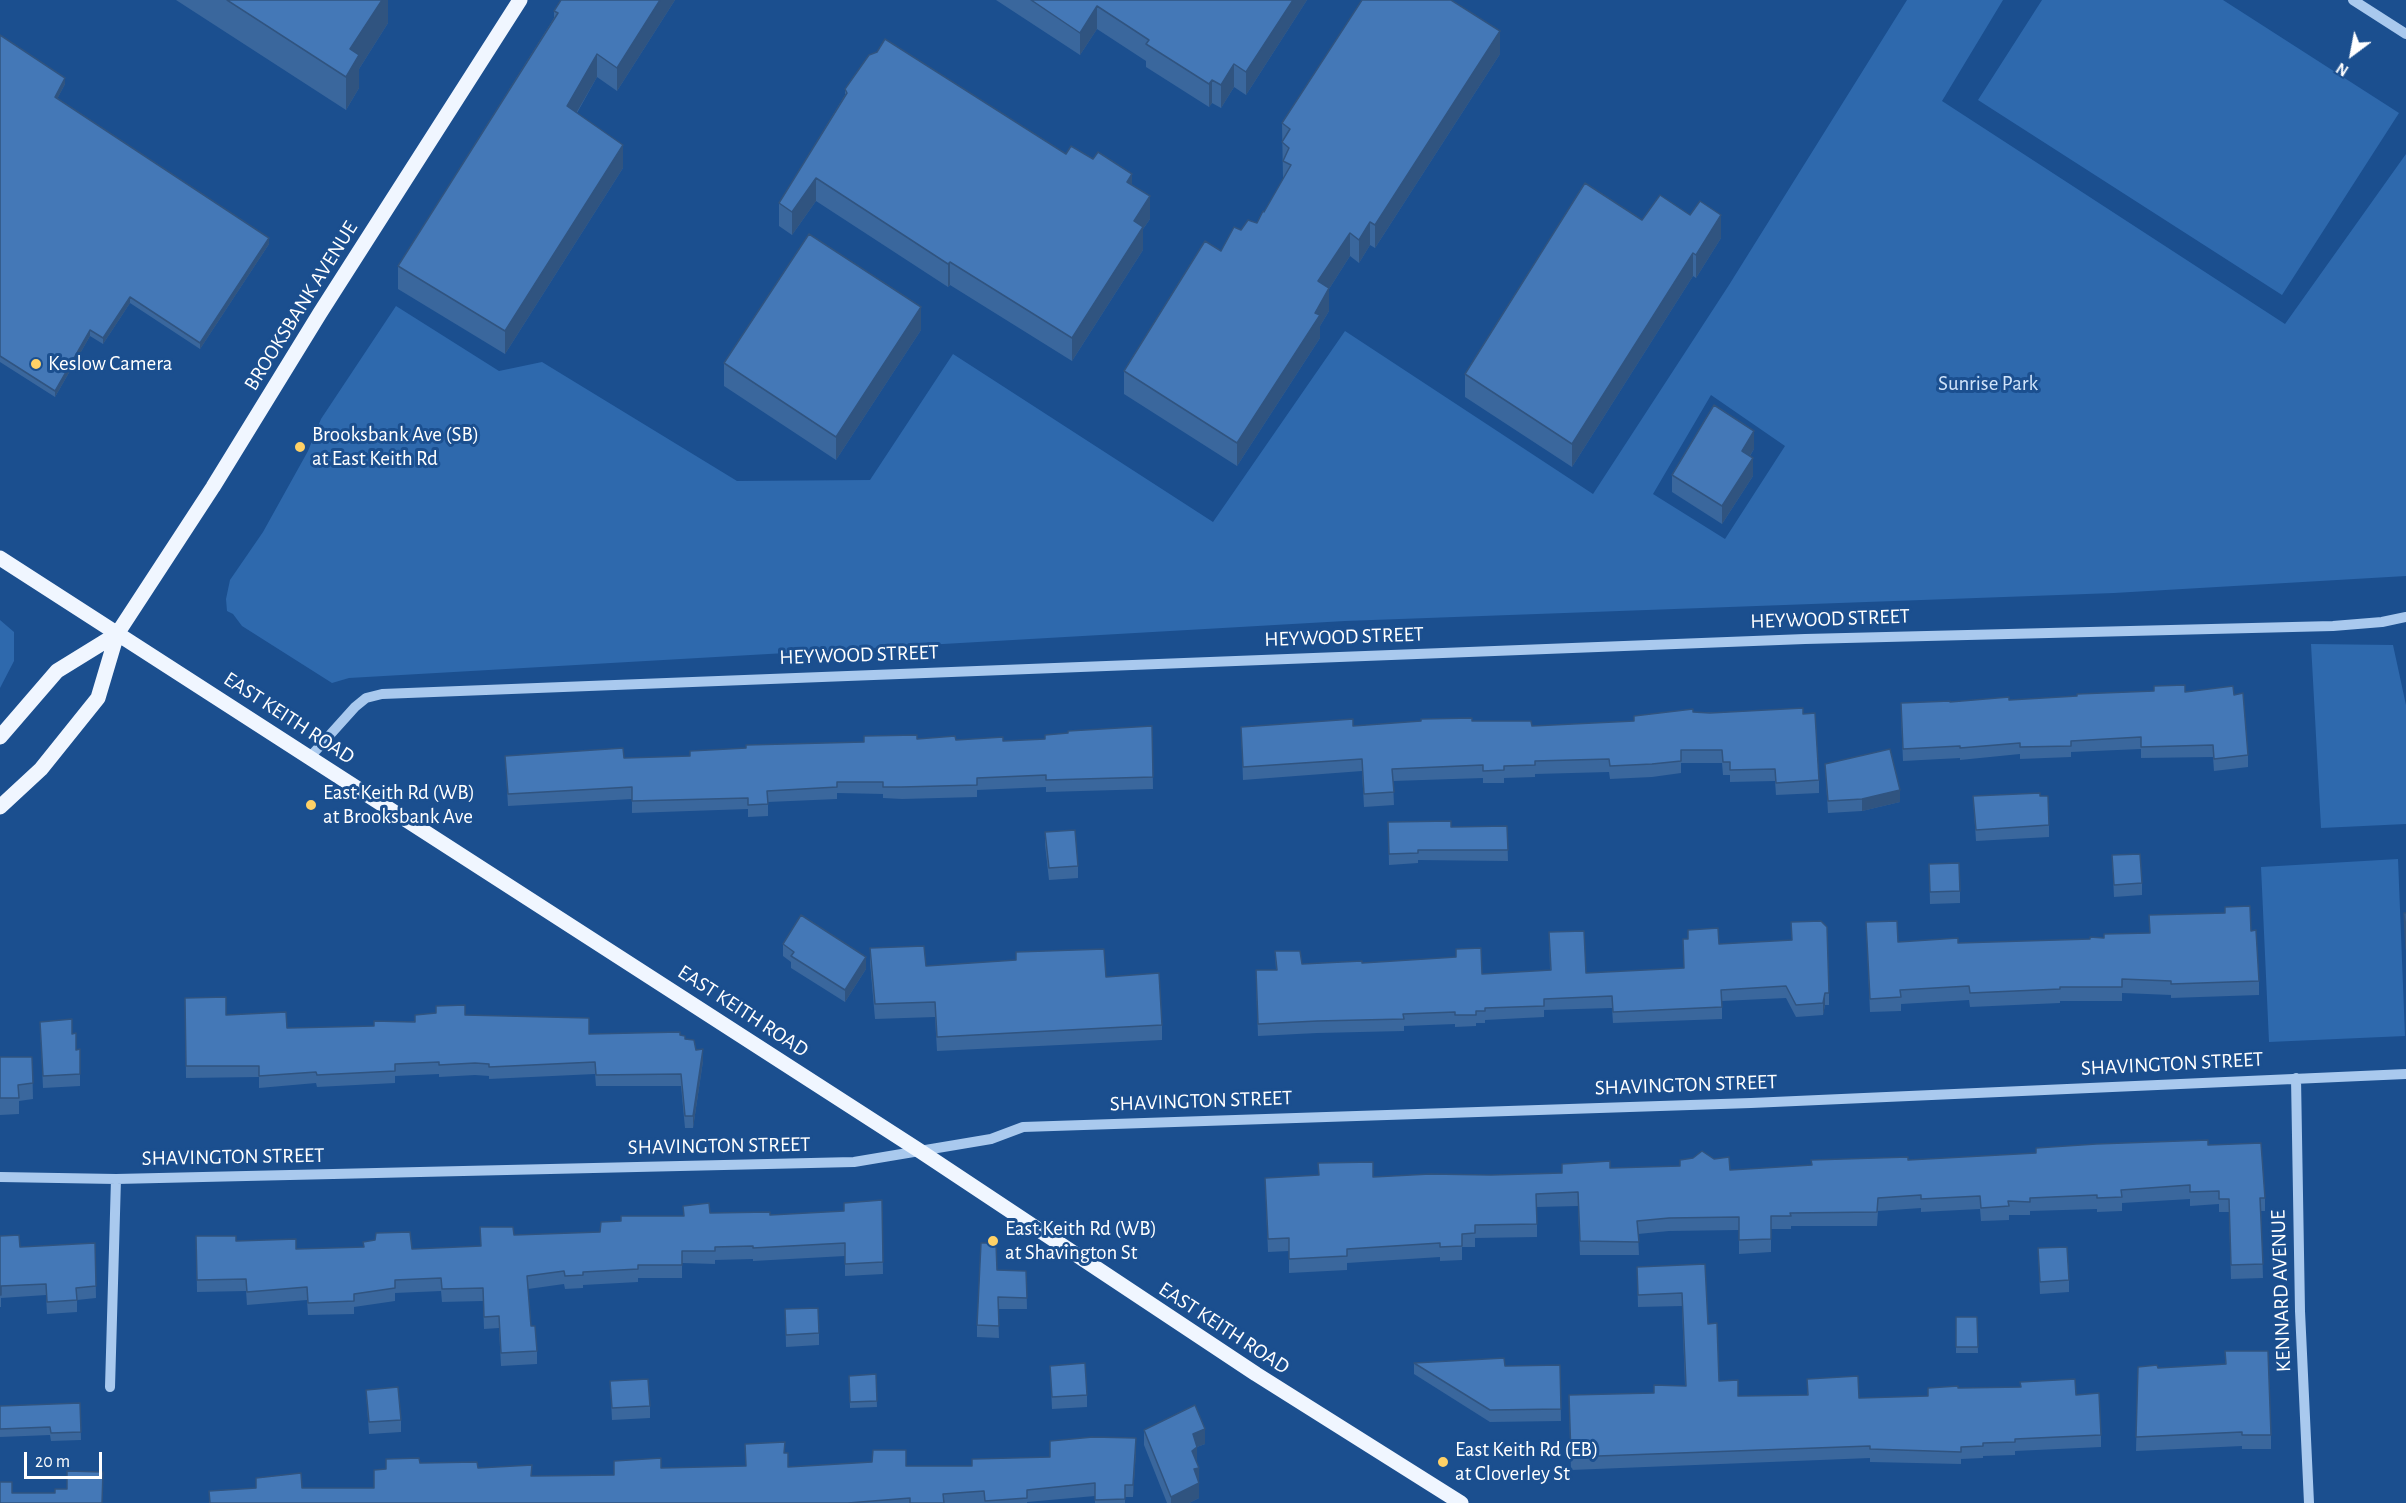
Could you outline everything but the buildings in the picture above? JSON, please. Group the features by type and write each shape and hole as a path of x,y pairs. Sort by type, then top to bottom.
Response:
{"main road":[{"name":"BROOKSBANK AVENUE","path":"117,634 213,488 320,313 520,0"},
{"name":"EAST KEITH ROAD","path":"0,558 920,1151 1256,1374 1461,1503"},
{"path":"0,737 57,671 117,634"},
{"path":"0,807 41,769 98,698 117,634"}],"street":[{"path":"2353,0 2406,34"},
{"name":"HEYWOOD STREET","path":"310,757 354,707 366,698 382,694 1805,639 2333,626 2382,622 2406,617"},
{"name":"SHAVINGTON STREET","path":"0,1177 116,1179 854,1162 991,1139 1023,1127 1751,1103 2406,1074"},
{"name":"KENNARD AVENUE","path":"2296,1078 2300,1311 2309,1503"},
{"path":"110,1387 116,1179"}],"green space":[{"name":"Sunrise Park","path":"1907,0 2003,0 1942,101 2285,324 2406,154 2406,576 2114,593 1345,621 349,678 332,683 242,626 233,614 227,611 226,599 230,580 263,532 308,451 321,419 396,306 499,371 542,362 737,481 870,480 953,354 1213,522 1345,331 1593,494 1729,285","holes":["1711,395 1785,446 1725,539 1653,494"]},
{"path":"2042,0 2223,0 2399,113 2282,295 1978,100"},
{"path":"0,620 14,632 14,661 0,688"},
{"path":"2311,644 2393,645 2406,705 2406,824 2321,828"},
{"path":"2398,859 2405,1036 2269,1042 2261,867"}],"place":[{"name":"Keslow Camera","path":"36,364"},
{"name":"Brooksbank Ave (SB) at East Keith Rd","path":"300,447"},
{"name":"East Keith Rd (WB) at Brooksbank Ave","path":"311,805"},
{"name":"East Keith Rd (WB) at Shavington St","path":"993,1241"},
{"name":"East Keith Rd (EB) at Cloverley St","path":"1443,1462"}]}
